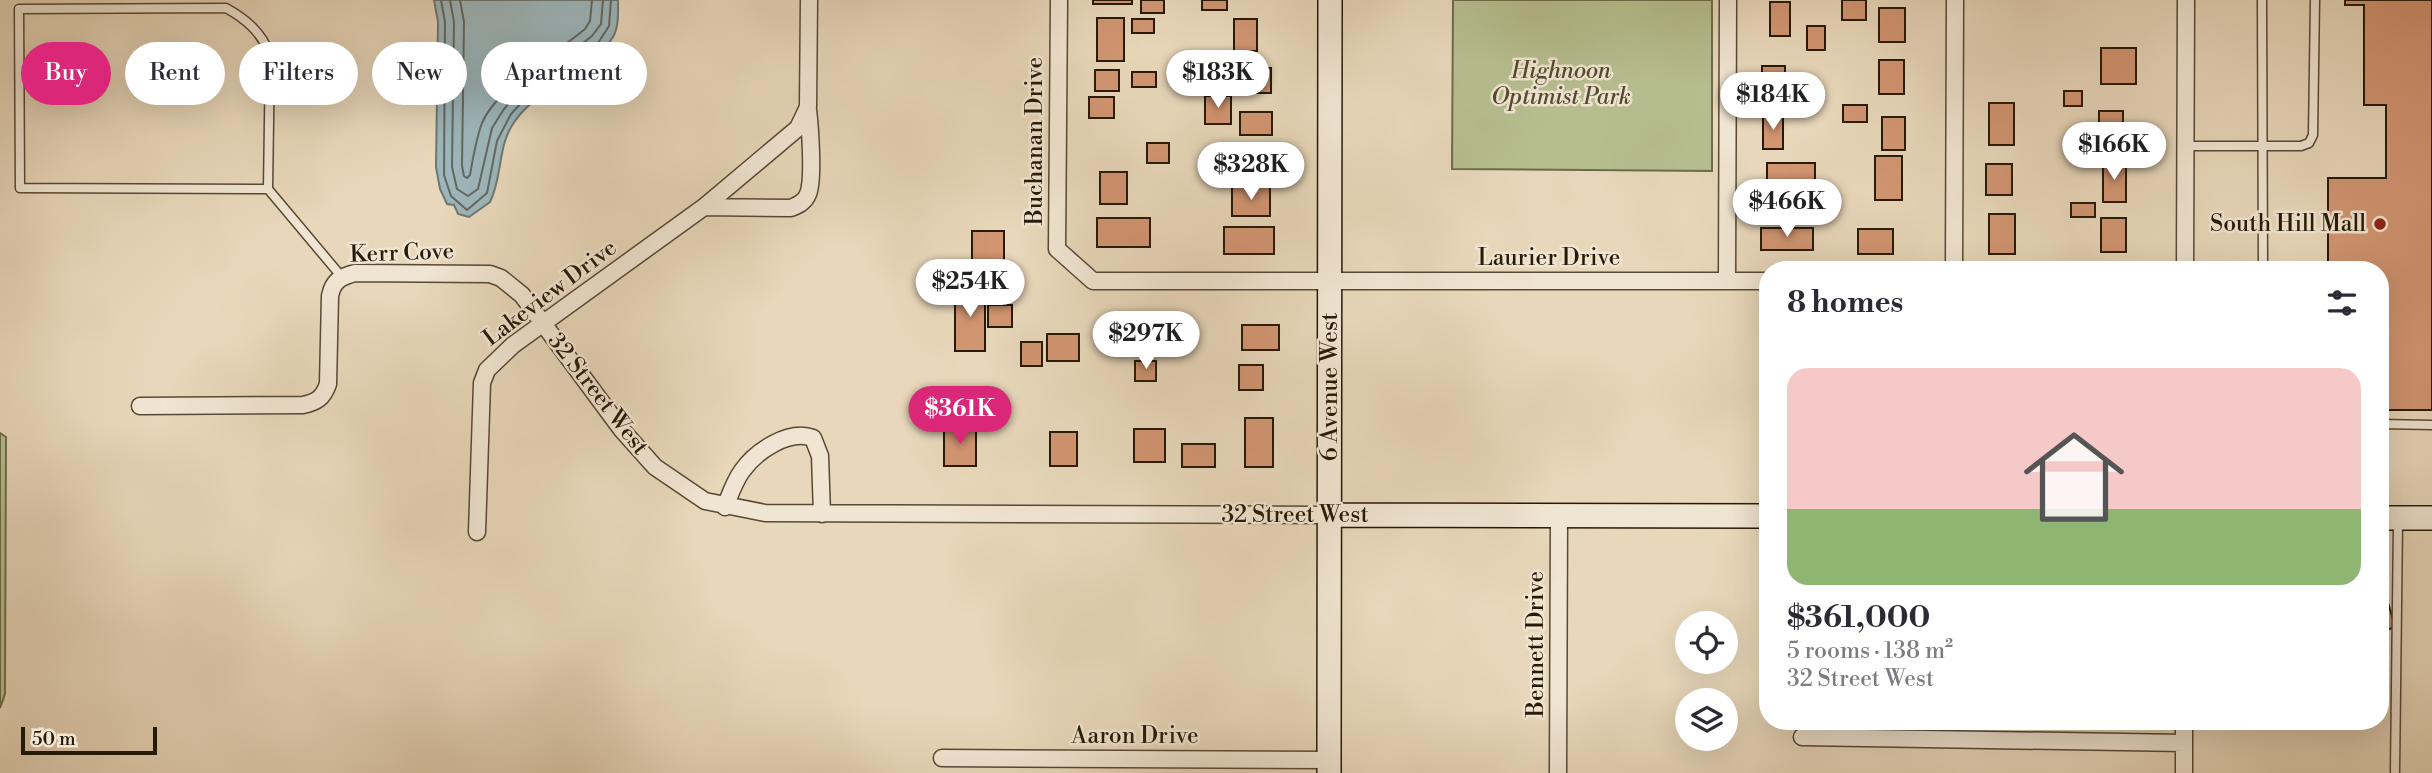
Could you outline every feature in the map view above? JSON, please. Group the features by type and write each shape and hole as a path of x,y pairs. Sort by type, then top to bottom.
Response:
{"street":[{"path":"704,207 791,208 802,203 808,194 809,0"},
{"name":"Buchanan Drive","path":"1059,0 1057,249 1093,281 1330,280"},
{"name":"6 Avenue West","path":"1329,766 1331,0"},
{"path":"1727,281 1728,0"},
{"path":"1954,261 1955,0"},
{"path":"2185,261 2186,0"},
{"name":"Lakeview Drive","path":"477,532 482,383 487,370 499,357 704,207 786,140 798,128 808,107"},
{"name":"Kerr Cove","path":"140,406 314,403 323,397 328,384 332,285 341,276 355,273 490,274 511,285 543,324"},
{"name":"Laurier Drive","path":"1330,280 1759,281"},
{"name":"32 Street West","path":"543,324 622,430 655,467 705,501 725,507 765,513 822,514 1759,516"},
{"path":"725,507 743,469 781,439 801,433 813,438 820,456 822,514"},
{"name":"Bennett Drive","path":"1558,773 1559,516"},
{"path":"2389,518 2432,518"},
{"path":"2184,730 2184,773"},
{"path":"1802,737 2184,743"},
{"name":"Aaron Drive","path":"942,758 1329,766"}],"lane":[{"path":"2262,0 2263,261"},
{"path":"2186,146 2301,146 2309,143 2313,135 2315,0"},
{"path":"268,189 20,188 19,9 226,8 242,17 264,39 270,54 268,189 341,276"},
{"path":"2389,424 2432,425"},
{"path":"2389,518 2395,771"}],"green space":[{"name":"Highnoon Optimist Park","path":"1453,0 1712,0 1712,171 1452,169"},
{"path":"0,433 6,437 5,694 0,708"}],"water":[{"path":"434,0 618,0 617,24 609,42 481,42 481,105 529,105 509,130 490,202 469,217 458,214 454,205 447,204 440,189 436,167 437,105 467,105 467,42 438,42"}],"building":[{"path":"1093,0 1132,0 1132,4 1093,4"},
{"path":"1141,0 1164,0 1164,13 1141,13"},
{"path":"1202,0 1227,0 1227,10 1202,10"},
{"path":"1842,0 1866,0 1866,20 1842,20"},
{"name":"South Hill Mall","path":"2345,0 2432,0 2432,410 2389,410 2389,261 2328,261 2328,178 2386,178 2386,105 2364,105 2364,5 2345,5"},
{"path":"1770,2 1790,2 1790,36 1770,36"},
{"path":"1879,8 1905,8 1905,42 1879,42"},
{"path":"1097,18 1124,18 1124,61 1097,61"},
{"path":"1132,19 1154,19 1154,33 1132,33"},
{"path":"1234,19 1257,19 1257,51 1234,51"},
{"path":"1807,26 1825,26 1825,50 1807,50"},
{"path":"2101,48 2136,48 2136,84 2101,84"},
{"path":"1879,60 1904,60 1904,94 1879,94"},
{"path":"1762,66 1785,66 1785,99 1762,99"},
{"path":"1234,68 1271,68 1271,93 1234,93"},
{"path":"1095,70 1119,70 1119,91 1095,91"},
{"path":"1132,72 1156,72 1156,87 1132,87"},
{"path":"2064,91 2082,91 2082,106 2064,106"},
{"path":"1205,96 1231,96 1231,124 1205,124"},
{"path":"1089,97 1114,97 1114,118 1089,118"},
{"path":"1989,103 2014,103 2014,145 1989,145"},
{"path":"1843,105 1867,105 1867,122 1843,122"},
{"path":"2099,111 2123,111 2123,147 2099,147"},
{"path":"1240,112 1272,112 1272,135 1240,135"},
{"path":"1763,115 1783,115 1783,149 1763,149"},
{"path":"1882,117 1905,117 1905,150 1882,150"},
{"path":"1147,143 1169,143 1169,163 1147,163"},
{"path":"1235,144 1270,144 1270,170 1235,170"},
{"path":"1875,156 1902,156 1902,200 1875,200"},
{"path":"2103,161 2126,161 2126,202 2103,202"},
{"path":"1767,163 1815,163 1815,192 1767,192"},
{"path":"1986,164 2012,164 2012,195 1986,195"},
{"path":"1100,172 1127,172 1127,204 1100,204"},
{"path":"1232,187 1270,187 1270,216 1232,216"},
{"path":"2071,203 2095,203 2095,217 2071,217"},
{"path":"1989,214 2015,214 2015,254 1989,254"},
{"path":"1097,218 1150,218 1150,247 1097,247"},
{"path":"2101,218 2126,218 2126,252 2101,252"},
{"path":"1224,227 1274,227 1274,254 1224,254"},
{"path":"1761,228 1813,228 1813,250 1761,250"},
{"path":"1858,229 1893,229 1893,254 1858,254"},
{"path":"972,231 1004,231 1004,267 972,267"},
{"path":"955,287 985,287 985,351 955,351"},
{"path":"988,305 1012,305 1012,327 988,327"},
{"path":"1242,325 1279,325 1279,350 1242,350"},
{"path":"1141,328 1168,328 1168,356 1141,356"},
{"path":"1047,334 1079,334 1079,361 1047,361"},
{"path":"1021,342 1042,342 1042,366 1021,366"},
{"path":"1135,361 1156,361 1156,381 1135,381"},
{"path":"1239,365 1263,365 1263,390 1239,390"},
{"path":"1245,418 1273,418 1273,467 1245,467"},
{"path":"944,425 976,425 976,466 944,466"},
{"path":"1134,429 1165,429 1165,462 1134,462"},
{"path":"1050,432 1077,432 1077,466 1050,466"},
{"path":"1182,444 1215,444 1215,467 1182,467"},
{"path":"2389,606 2395,627 2389,629"}],"place":[{"name":"South Hill Mall","path":"2380,224"}]}
